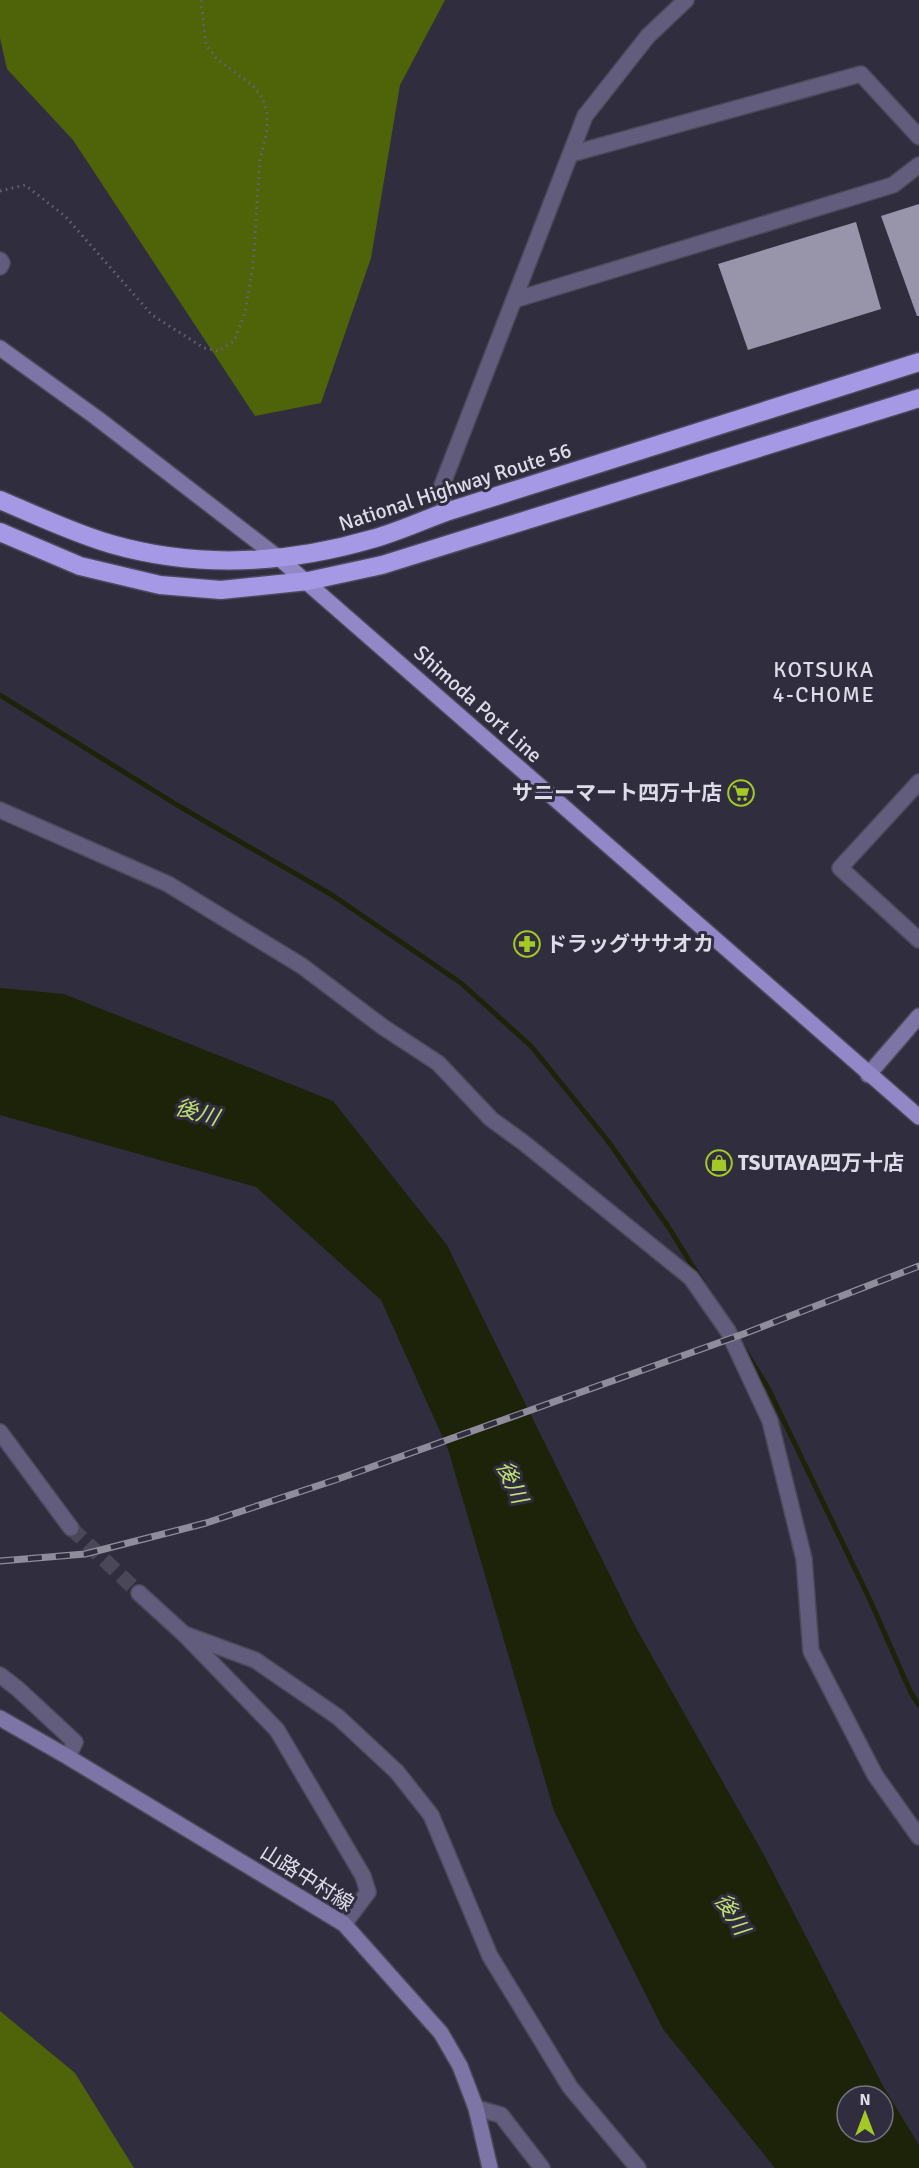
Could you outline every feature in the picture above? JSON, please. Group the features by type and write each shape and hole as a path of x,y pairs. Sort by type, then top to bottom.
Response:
{"highway":[{"name":"National Highway Route 56","path":"0,500 108,543 142,552 217,560 280,559 339,548 375,538 446,512 919,362"},
{"path":"0,532 80,566 160,585 221,590 308,581 382,565 919,398"}],"main road":[{"path":"0,348 97,418 280,559"},
{"name":"Shimoda Port Line","path":"280,559 308,581 868,1075 919,1117"},
{"path":"868,1075 919,1016"},
{"name":"山路中村線","path":"0,1718 344,1924 441,2033 460,2066 476,2108 490,2168"}],"street":[{"path":"446,512 441,488 585,116 648,36 686,0"},
{"path":"571,154 861,74 919,137"},
{"path":"514,300 893,185 919,165"},
{"path":"0,260 2,263 0,267"},
{"path":"919,782 840,868 919,940"},
{"path":"0,810 168,884 302,966 382,1027 438,1063 491,1119 691,1278 728,1330 770,1421 804,1559 811,1651 874,1775 919,1836"},
{"path":"0,1432 71,1527"},
{"path":"139,1593 184,1634 277,1730 363,1876 368,1892 344,1924"},
{"path":"184,1634 255,1660 338,1717 397,1772 431,1815 490,1956 570,2087 638,2168"},
{"path":"0,1675 75,1742 68,1757"},
{"path":"476,2108 501,2115 542,2168"}],"path":[{"path":"0,191 25,185 65,216 152,315 204,348 219,351 234,341 245,313 254,265 260,160 267,130 267,111 254,86 217,59 206,45 201,0"}],"green space":[{"path":"0,0 445,0 400,85 371,258 321,403 255,416 73,140 7,69 0,38"},
{"path":"0,2011 75,2073 134,2168 0,2168"}],"water":[{"name":"後川","path":"0,988 64,994 333,1101 447,1245 635,1626 764,1855 882,2084 835,2084 835,2144 895,2144 895,2106 919,2145 919,2168 775,2168 663,2029 554,1811 448,1449 381,1300 256,1187 0,1115"}],"building":[{"path":"919,204 919,316 917,316 881,216"},
{"path":"856,222 881,309 748,350 718,264"}],"waterway":[{"path":"0,695 177,805 332,895 461,983 531,1046 608,1141 669,1228 703,1283"},
{"path":"743,1347 768,1388 869,1598 911,1693 919,1705"}],"tunnel":[{"path":"71,1528 139,1593"}],"railway":[{"path":"0,1561 85,1554 206,1523 338,1479 746,1333 919,1266"}],"place":[{"name":"サニーマート四万十店","path":"741,793"},
{"name":"ドラッグササオカ","path":"527,944"},
{"name":"TSUTAYA四万十店","path":"719,1163"}],"district":[{"name":"KOTSUKA 4-CHOME","path":"824,682"}]}
